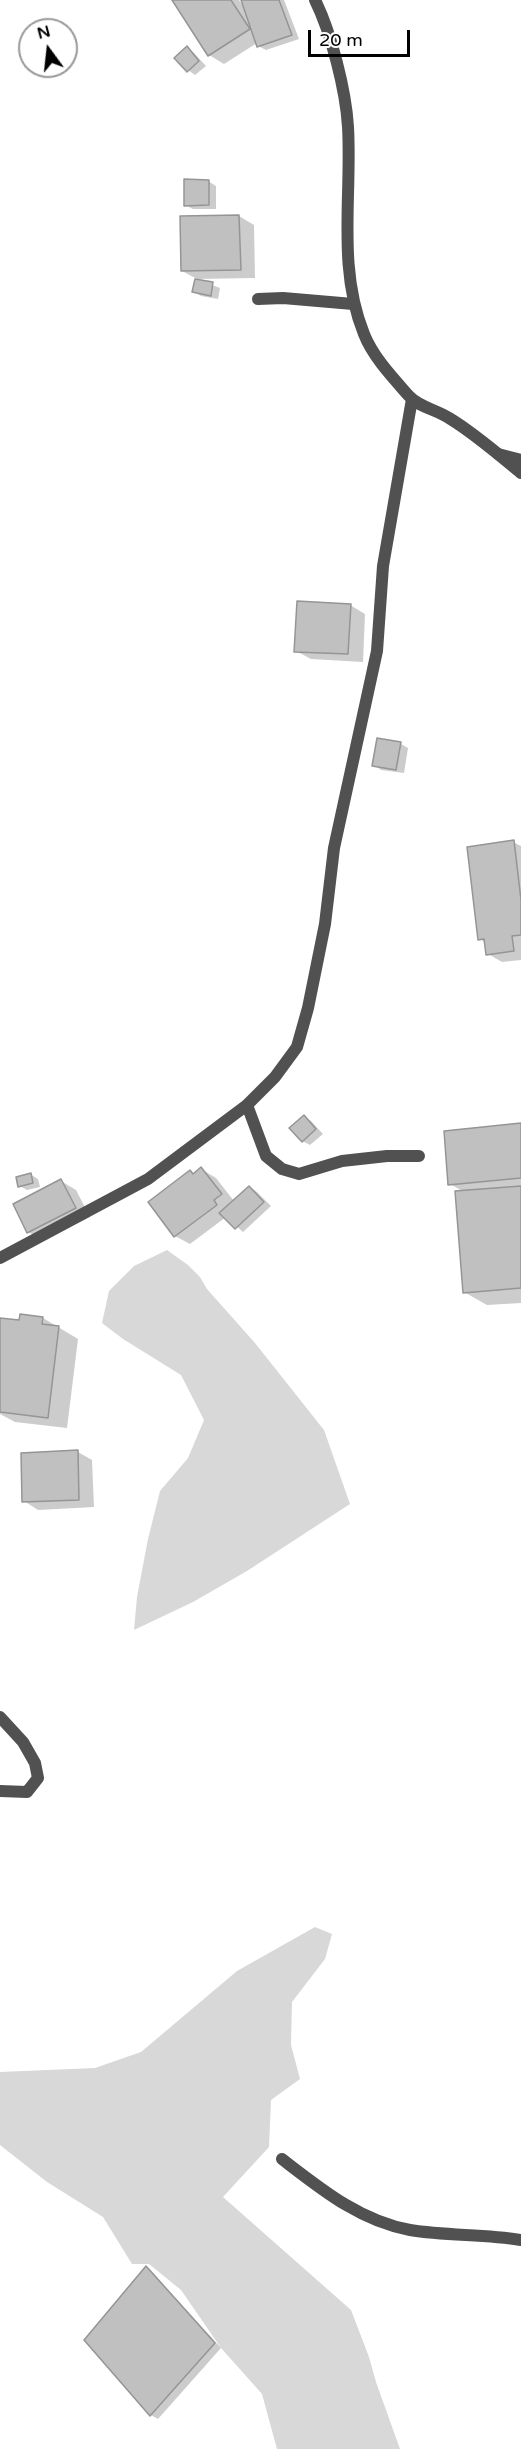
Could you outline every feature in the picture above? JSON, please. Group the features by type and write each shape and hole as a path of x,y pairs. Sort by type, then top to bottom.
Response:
{"street":[{"path":"318,1 344,96 348,127 349,282 353,304 364,336 388,372 412,399 449,418 521,473"},
{"path":"258,299 283,298 353,304"},
{"path":"0,1258 148,1179 247,1106 275,1077 297,1047 308,1008 325,924 334,848 377,651 383,566 412,399"},
{"path":"498,454 521,460"},
{"path":"247,1106 266,1156 282,1169 299,1173 342,1161 387,1156 420,1156"},
{"path":"0,1717 23,1742 35,1763 38,1778 27,1792 0,1791"},
{"path":"282,2158 327,2194 366,2217 410,2230 521,2240"}],"shaded area":[{"path":"167,1250 200,1277 207,1289 255,1343 324,1430 350,1504 247,1571 193,1602 134,1630 137,1597 160,1491 188,1458 204,1420 181,1375 123,1339 102,1323 109,1291 134,1266"},
{"path":"315,1927 332,1934 325,1959 292,2002 291,2045 300,2079 271,2100 269,2147 223,2197 351,2310 400,2449 277,2449 262,2394 221,2348 181,2290 149,2264 132,2264 103,2217 47,2182 0,2145 0,2072 95,2068 141,2052 237,1971"}],"building":[{"path":"172,0 231,0 250,29 208,56"},
{"path":"241,0 279,0 292,35 257,47"},
{"path":"187,46 199,61 187,72 174,58"},
{"path":"184,179 209,180 209,205 184,206"},
{"path":"239,215 241,270 181,271 180,216"},
{"path":"195,279 213,282 211,296 192,292"},
{"path":"297,601 351,604 348,654 294,652"},
{"path":"377,738 401,742 396,770 372,766"},
{"path":"514,840 521,900 521,935 512,936 514,951 486,955 484,939 478,940 467,847"},
{"path":"304,1115 316,1129 302,1142 289,1128"},
{"path":"521,1123 521,1178 448,1185 444,1131"},
{"path":"201,1167 222,1194 214,1200 217,1205 174,1237 148,1202 190,1170 193,1174"},
{"path":"31,1173 33,1183 18,1187 16,1177"},
{"path":"61,1179 76,1208 27,1233 13,1204"},
{"path":"249,1186 264,1202 235,1229 219,1213"},
{"path":"521,1186 521,1288 463,1293 455,1191"},
{"path":"20,1314 43,1317 42,1324 59,1326 48,1418 0,1412 0,1318 19,1320"},
{"path":"78,1450 79,1500 22,1502 21,1453"},
{"path":"146,2266 215,2343 150,2416 84,2340"}]}
